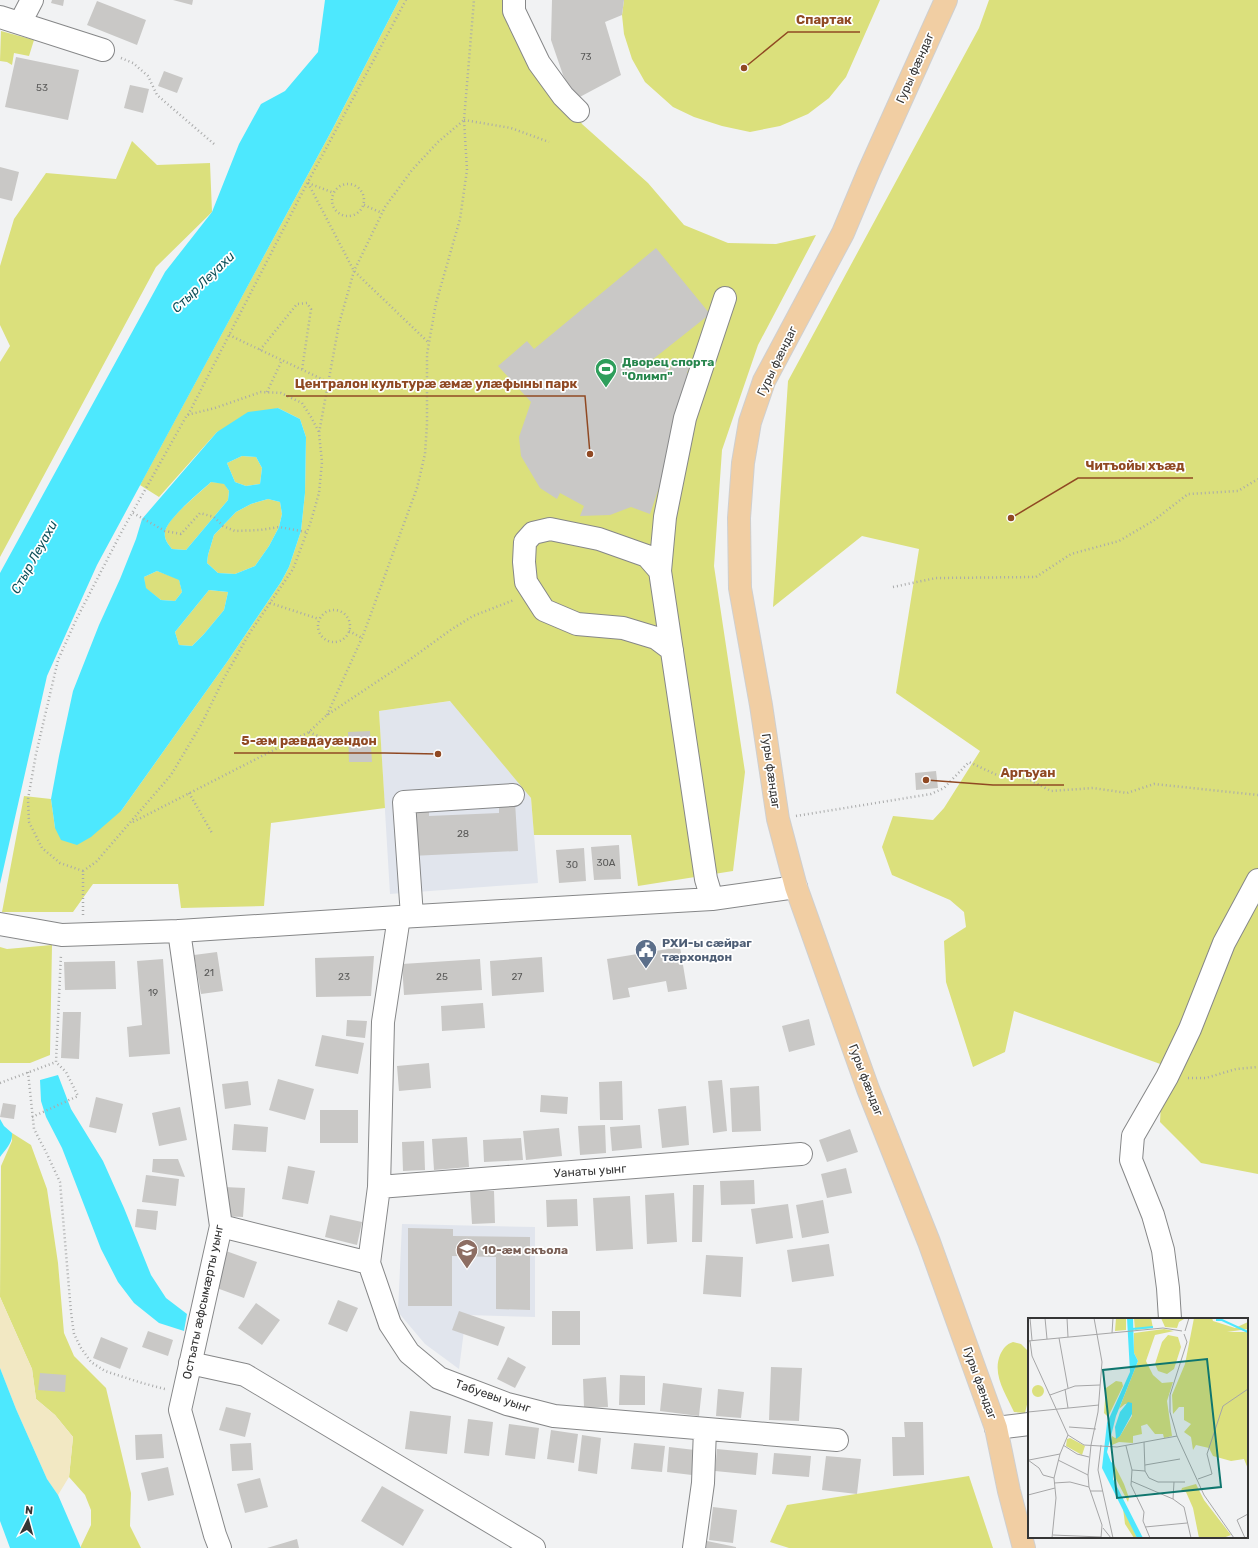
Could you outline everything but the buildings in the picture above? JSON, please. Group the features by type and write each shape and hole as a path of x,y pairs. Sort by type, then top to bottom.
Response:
{"main road":[{"name":"Гуры фӕндаг","path":"946,0 843,232 764,381 750,422 743,463 739,518 740,588 761,705 778,819 796,887 868,1089 930,1242 996,1428 1009,1492 1024,1548"}],"street":[{"path":"32,0 10,20 103,50"},
{"path":"514,0 514,11 539,64 563,96 578,111"},
{"path":"712,899 706,879 660,571 665,517 685,418 726,298"},
{"path":"660,571 647,556 599,539 550,529 533,532 526,542 524,562 526,582 544,610 577,624 623,628 656,638 672,650"},
{"path":"221,1226 369,1263 379,1187 383,1022 406,916 404,802 513,795"},
{"path":"1170,1318 1163,1250 1153,1215 1131,1160 1133,1136 1167,1077 1190,1029 1224,943 1258,880"},
{"path":"2,925 72,935 179,931 406,916 712,899 796,887"},
{"name":"Остъаты æфсымæрты уынг","path":"179,931 221,1226 180,1410 214,1535 220,1548"},
{"name":"Уанаты уынг","path":"379,1187 801,1154"},
{"name":"Табуевы уынг","path":"369,1263 390,1324 409,1353 439,1378 507,1404 554,1416 837,1440"},
{"path":"190,1363 245,1374 534,1548"},
{"path":"996,1428 1028,1424"},
{"path":"694,1548 704,1483 705,1429"}],"path":[{"path":"83,871 60,863 42,848 29,822 28,799 36,754 58,660 77,618 132,513 187,415 307,183 406,0"},
{"path":"327,715 362,638 417,488 425,454 427,424 427,354 436,303 460,219 467,170 464,120 474,0"},
{"path":"103,50 133,63 148,76 157,95 214,144"},
{"path":"56,1062 72,935 83,871 96,862 131,823 171,774 202,723 222,680 237,654 294,569 319,493 322,462 319,433 339,324 354,271 382,213 412,170 438,142 464,120 511,128 549,142"},
{"path":"307,183 334,193"},
{"path":"307,183 354,271 429,343"},
{"path":"352,184 357,186 364,195 364,205 358,214 347,216 342,215 334,208 332,198 334,193 342,185 352,184"},
{"path":"364,205 382,213"},
{"path":"260,350 297,304 306,303 311,309 302,370"},
{"path":"228,335 328,382"},
{"path":"267,392 282,360"},
{"path":"187,415 215,408 260,392 281,393 302,403 319,433"},
{"path":"892,587 936,578 1036,577 1071,554 1119,541 1152,521 1188,494 1238,491 1258,479"},
{"path":"132,513 165,531 182,534 200,513 214,517 223,526 235,531 260,530 279,527 306,532"},
{"path":"131,823 310,732 327,715 473,616 505,602 534,595"},
{"path":"270,603 319,619"},
{"path":"338,611 342,613 349,621 350,631 343,640 333,643 328,642 320,635 318,630 319,619 327,612 338,611"},
{"path":"350,631 362,638"},
{"path":"310,732 339,745"},
{"path":"778,819 836,808 931,794 944,788 969,762 997,775 1028,779 1051,791 1093,788 1127,793 1154,784 1258,795"},
{"path":"189,793 212,833"},
{"path":"0,1083 56,1062"},
{"path":"32,1117 78,1096 66,1072 56,1062"},
{"path":"1167,1077 1206,1078 1236,1069 1258,1067"},
{"path":"28,1072 34,1129 60,1182 71,1312 74,1334 80,1348 91,1362 105,1371 142,1383 170,1390 184,1391"}],"shaded area":[{"path":"451,701 531,798 538,883 390,894 379,711"},
{"name":"10-æм скъола","path":"402,1224 535,1227 535,1317 466,1315 459,1369 425,1344 398,1312"}],"green space":[{"path":"399,0 525,0 526,14 552,68 582,124 648,183 684,225 728,243 776,244 816,235 758,345 722,450 714,566 745,772 733,871 638,886 631,835 534,835 531,798 450,701 379,711 385,808 271,823 264,906 181,908 178,884 93,884 73,912 2,912 24,796 51,799 55,828 121,811 227,662 281,582 289,567 301,531 305,493 306,437 300,419 278,408 217,432 159,497 140,485 332,130"},
{"path":"624,0 880,0 846,77 829,98 808,114 780,126 750,132 722,126 694,117 673,107 645,82 632,59 624,34 622,15"},
{"path":"989,0 1258,0 1258,1174 1201,1163 1160,1122 1163,1065 1014,1011 1005,1052 973,1067 946,982 944,941 966,927 964,912 950,900 892,875 882,847 893,816 933,820 944,808 980,751 896,693 919,549 862,536 773,607 788,381 979,28"},
{"path":"1,31 34,40 29,56 14,53 12,65 7,62 0,61"},
{"path":"132,141 157,165 210,163 212,212 156,267 0,557 0,362 10,346 0,325 0,266 14,219 46,173 116,179"},
{"path":"242,456 256,457 262,468 260,484 246,486 235,482 227,463"},
{"path":"211,482 224,483 229,491 228,500 186,550 172,549 165,539 167,526 185,506"},
{"path":"268,499 280,502 282,514 279,527 269,546 255,566 235,574 218,573 207,563 214,535 236,512 251,504"},
{"path":"157,571 179,579 182,592 175,601 161,600 145,588 144,577"},
{"path":"209,590 228,592 224,610 192,646 179,645 175,632"},
{"path":"52,945 50,1055 30,1063 0,1063 0,947 7,949"},
{"path":"12,1133 31,1145 47,1189 58,1263 64,1333 74,1356 106,1388 131,1493 130,1526 141,1548 81,1548 91,1525 91,1510 85,1495 69,1477 73,1437 55,1415 36,1399 32,1369 0,1297 1,1166 12,1141"},
{"path":"1013,1342 1021,1344 1028,1351 1028,1400 1025,1413 1014,1412 999,1377 998,1362 1002,1351 1008,1344"},
{"path":"969,1476 993,1548 789,1548 770,1542 787,1505"}],"sand":[{"path":"0,1297 32,1369 36,1399 55,1415 73,1437 69,1477 58,1495 47,1479 16,1409 0,1368"}],"water":[{"name":"Стыр Леуахи","path":"325,0 399,0 332,130 97,565 47,676 0,884 0,573 165,272 212,212 239,144 261,104 285,91 318,52"},
{"path":"278,408 300,419 306,437 305,493 301,531 289,567 281,582 227,662 121,811 91,837 77,845 61,840 55,828 51,799 73,691 99,625 120,579 136,539 142,519 217,432 248,412","holes":["242,456 256,457 262,468 260,484 246,486 235,482 227,463","211,482 224,484 229,491 228,500 186,550 172,549 165,539 165,532 171,520","268,499 280,502 282,514 279,527 269,546 255,566 235,574 218,573 207,563 214,535 236,512 251,504","157,571 179,580 182,592 175,601 161,600 146,588 144,577","209,590 228,592 224,610 204,634 192,646 179,645 175,632"]},
{"path":"58,1075 71,1109 103,1161 151,1275 166,1298 187,1314 184,1331 159,1323 134,1303 118,1282 101,1249 62,1148 46,1117 41,1101 40,1080"},
{"path":"0,1119 4,1126 12,1133 12,1137 10,1143 0,1157"},
{"path":"0,1368 16,1409 47,1479 58,1495 81,1548 10,1548 0,1521"}],"place":[{"name":"Спартак","path":"744,68"},
{"name":"Дворец спорта \"Олимп\"","path":"606,388"},
{"name":"Централон культурæ æмæ улæфыны парк","path":"590,454"},
{"name":"Читъойы хъæд","path":"1011,518"},
{"name":"5-æм рӕвдауӕндон","path":"438,754"},
{"name":"Аргъуан","path":"926,780"},
{"name":"РХИ-ы сæйраг тæрхондон","path":"646,970"},
{"name":"10-æм скъола","path":"467,1270"}]}
